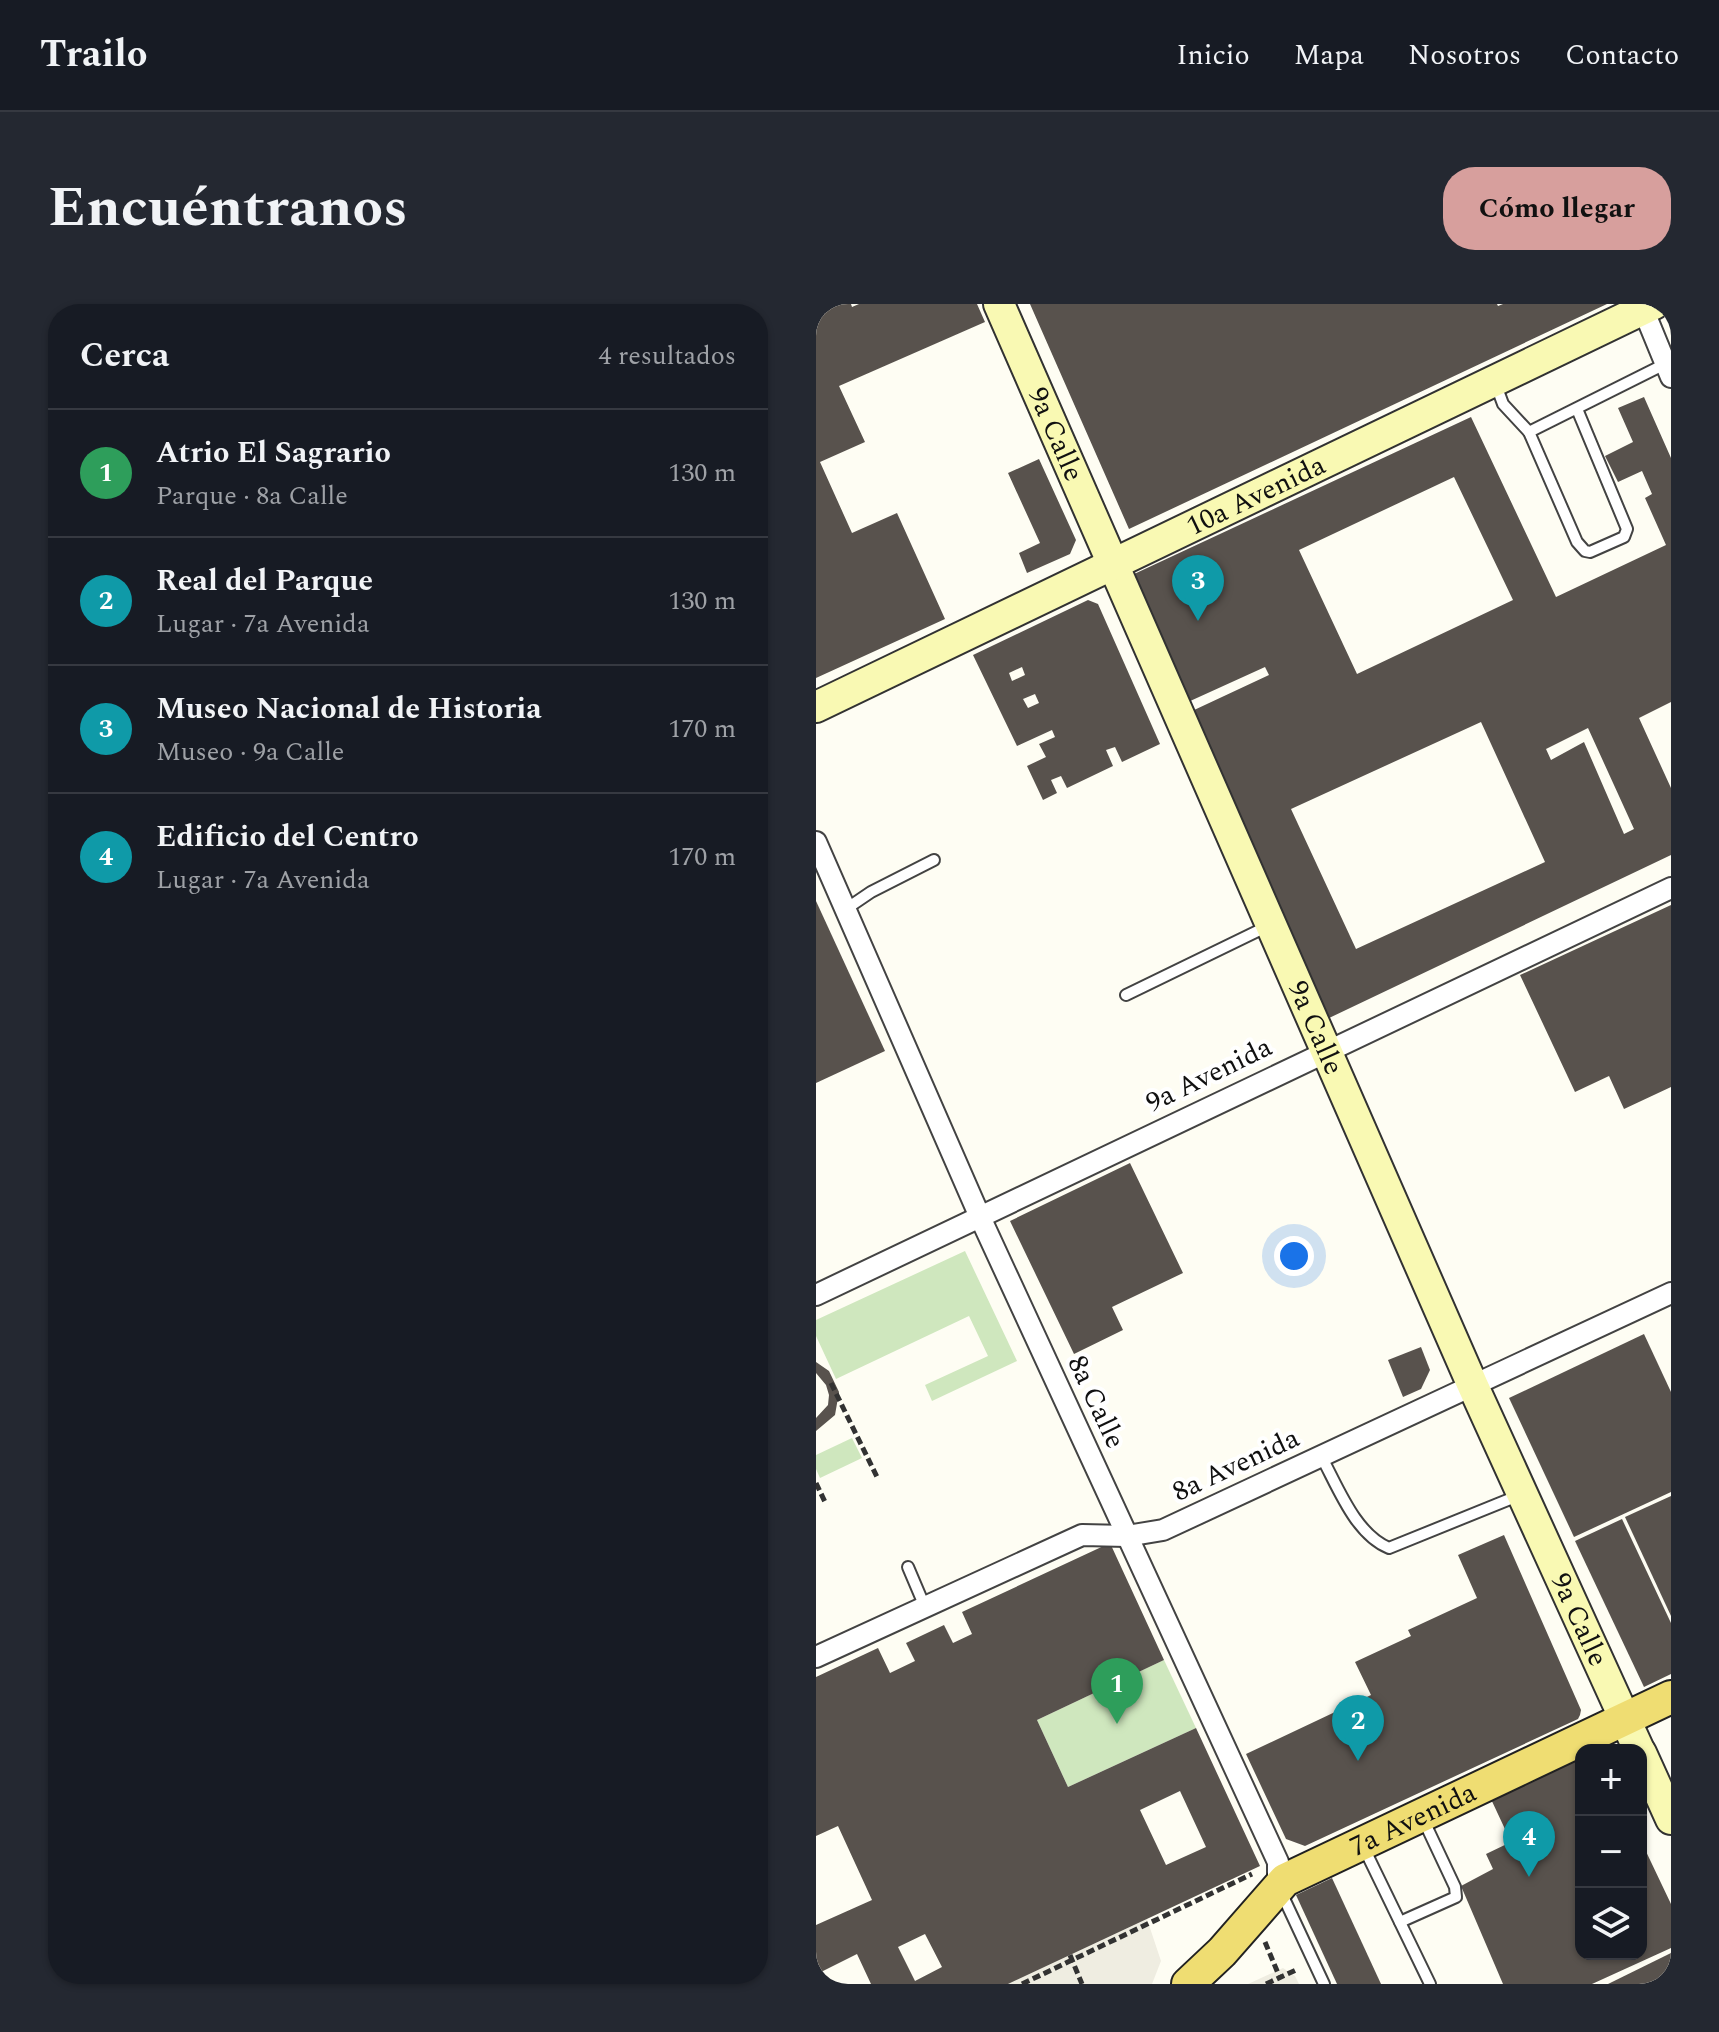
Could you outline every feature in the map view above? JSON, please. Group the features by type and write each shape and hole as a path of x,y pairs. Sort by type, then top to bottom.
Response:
{"main road":[{"name":"9a Calle","path":"999,304 1008,336 1049,432 1111,564 1473,1386 1636,1744"},
{"name":"10a Avenida","path":"816,707 1646,306"},
{"name":"7a Avenida","path":"1188,1984 1222,1952 1278,1874 1285,1880 1671,1697"},
{"name":"9a Calle","path":"1647,1767 1671,1819"}],"street":[{"path":"1646,306 1668,371"},
{"name":"8a Calle","path":"816,842 980,1217 1278,1874"},
{"name":"9a Avenida","path":"816,1295 1671,888"},
{"name":"8a Avenida","path":"816,1657 1082,1535 1127,1536 1163,1530 1671,1293"}],"lane":[{"path":"1529,432 1668,371"},
{"path":"1494,380 1503,404 1529,432 1580,546 1590,552 1624,537 1627,529 1577,409"},
{"path":"846,909 871,892 934,860"},
{"path":"1126,995 1269,925"},
{"path":"1321,1456 1365,1532 1389,1548 1522,1494"},
{"path":"908,1567 925,1607"},
{"path":"1400,1922 1456,1897 1455,1887 1421,1816"},
{"path":"1362,1844 1430,1984"},
{"name":"8a Calle","path":"1278,1874 1324,1984"}],"path":[{"path":"831,1383 878,1479"},
{"path":"816,1483 826,1504"},
{"path":"1025,1983 1071,1957 1278,1874"},
{"path":"1071,1957 1082,1984"},
{"path":"1266,1984 1280,1978"}],"green space":[{"path":"965,1251 1017,1361 932,1401 925,1385 988,1356 969,1316 836,1379 816,1336 816,1320"},
{"path":"852,1438 862,1458 820,1478 816,1455"},
{"path":"1164,1660 1196,1728 1068,1787 1037,1720"}],"shaded area":[{"path":"1147,1919 1161,1961 1152,1984 1008,1984"},
{"path":"1283,1968 1295,1976 1299,1984 1248,1984"}],"building":[{"path":"816,304 851,304 852,307 859,304 977,304 985,322 839,386 865,442 820,462 852,533 897,513 945,619 816,678"},
{"path":"1030,304 1498,306 1607,304 1129,529"},
{"path":"1644,397 1671,458 1671,702 1639,718 1671,788 1671,855 1327,1019 1192,711 1269,675 1265,667 1188,702 1132,575 1471,417 1556,597 1666,545 1645,498 1652,494 1642,471 1618,482 1605,456 1633,442 1618,408","holes":["1454,477 1513,600 1357,674 1299,550","1481,722 1545,862 1356,949 1291,809","1588,728 1634,829 1624,834 1584,742 1551,760 1546,749"]},
{"path":"1039,459 1076,540 1070,554 1027,573 1019,553 1040,543 1008,473"},
{"path":"1088,600 1098,604 1160,744 1122,762 1115,747 1106,750 1113,766 1067,788 1061,776 1051,780 1057,793 1043,800 1027,766 1046,757 1039,744 1055,737 1052,730 1017,746 973,655","holes":["1022,667 1025,675 1012,681 1009,673","1035,694 1039,703 1028,708 1023,699"]},
{"path":"816,901 885,1051 816,1083"},
{"path":"1671,905 1671,1087 1624,1109 1609,1076 1575,1092 1520,975"},
{"path":"1130,1163 1183,1273 1112,1307 1123,1330 1074,1354 1010,1221"},
{"path":"1644,1334 1671,1392 1671,1492 1574,1537 1509,1398"},
{"path":"1421,1347 1430,1370 1421,1389 1403,1397 1388,1360"},
{"path":"816,1362 829,1371 839,1392 835,1415 816,1431 816,1418 828,1405 829,1395 826,1385 816,1373"},
{"path":"1671,1496 1671,1616 1625,1517"},
{"path":"1622,1519 1671,1623 1671,1674 1644,1687 1575,1541"},
{"path":"1504,1535 1581,1710 1578,1719 1305,1846 1286,1839 1246,1754 1371,1695 1355,1662 1411,1636 1408,1630 1477,1598 1458,1555"},
{"path":"1110,1543 1164,1660 1037,1720 1068,1787 1196,1728 1260,1866 1008,1984 871,1984 857,1954 821,1972 826,1984 816,1984 816,1925 872,1900 838,1826 816,1836 816,1677 878,1648 890,1673 915,1661 906,1643 944,1625 953,1643 972,1634 962,1612","holes":["1180,1791 1206,1847 1166,1865 1140,1810","925,1934 942,1967 915,1981 898,1947"]},
{"path":"1575,1757 1575,1960 1645,1960 1592,1984 1503,1984 1461,1886 1493,1869 1486,1854 1511,1842 1490,1797"},
{"path":"1647,1854 1671,1904 1671,1948 1647,1959"},
{"path":"1332,1878 1381,1984 1337,1984 1296,1895"},
{"path":"1671,1953 1671,1984 1608,1984"}],"place":[{"name":"Museo Nacional de Historia","path":"1198,621"},
{"name":"Atrio El Sagrario","path":"1117,1724"},
{"name":"Real del Parque","path":"1358,1761"},
{"name":"Edificio del Centro","path":"1529,1877"}]}
